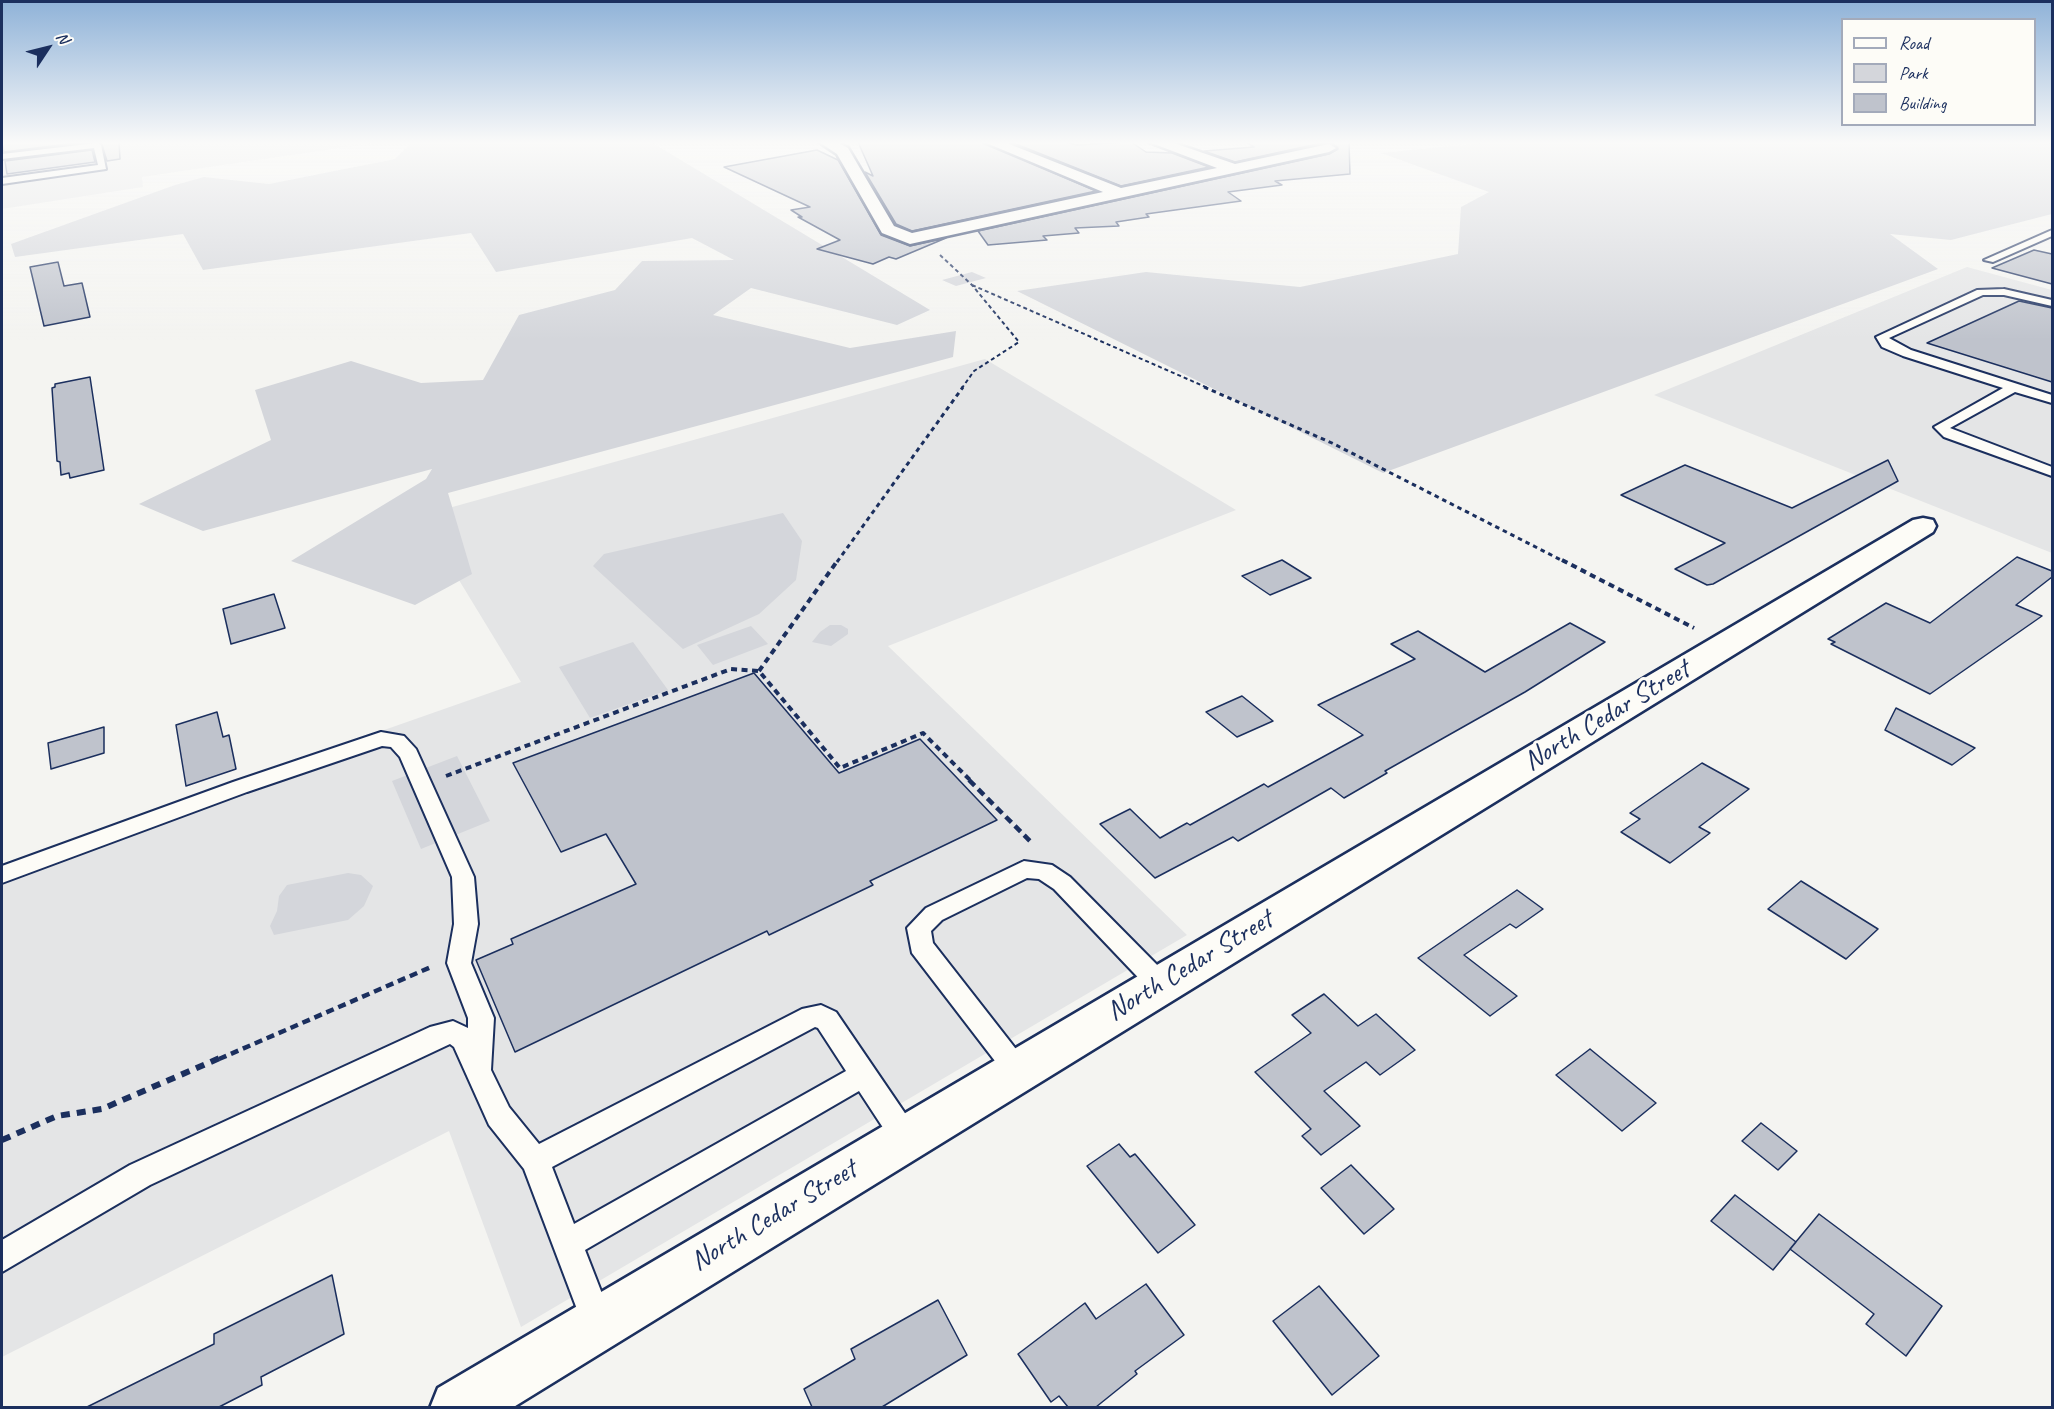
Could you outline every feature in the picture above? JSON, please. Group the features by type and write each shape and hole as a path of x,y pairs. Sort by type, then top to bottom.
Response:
{"street":[{"path":"876,208 888,229 910,238 1055,208"},
{"name":"North Cedar Street","path":"458,1407 1923,526"}],"lane":[{"path":"1989,260 2052,232"},
{"path":"2052,303 2004,292 1981,292 1882,337 1886,344 1907,353 2052,399"},
{"path":"2014,387 1941,427 1948,434 2052,472"},
{"path":"2,875 240,787 381,739 397,741 409,754 463,877 466,924 459,963 481,1018 480,1069"},
{"path":"1017,1070 921,946 919,928 933,914 1024,869 1044,871 1062,883 1160,984"},
{"path":"535,1161 811,1017 821,1016 827,1020 905,1137"},
{"path":"2,1257 140,1174 439,1035 453,1032 464,1039 480,1069 498,1116 535,1161 597,1322"},
{"path":"567,1244 864,1075"}],"path":[{"path":"759,671 974,371 1019,342 972,285 942,257 910,238"},
{"path":"972,285 1332,443 1726,644"},
{"path":"423,785 730,669 759,671 840,768 923,733 1036,847 1044,871"},
{"path":"2,1140 57,1116 102,1109 460,954"}],"shaded area":[{"path":"1967,267 2052,290 2052,553 1654,395"},
{"path":"985,359 1236,510 888,646 1187,935 521,1327 449,1131 2,1357 2,864 521,682 420,516"}],"green space":[{"path":"112,208 760,208 930,310 897,325 751,288 713,315 850,348 956,331 953,357 448,493 472,574 415,605 291,561 426,479 432,469 203,531 139,504 271,440 255,390 351,361 421,383 483,380 519,315 615,290 642,261 734,260 692,238 496,272 471,233 203,270 183,234 15,257 11,244"},
{"path":"1461,208 2052,208 2052,214 1951,240 1890,234 1938,269 1383,473 1017,291 1146,272 1300,287 1458,254"},
{"path":"972,272 986,278 956,286 942,280"},
{"path":"783,513 802,541 796,580 759,614 683,649 593,566 604,554"},
{"path":"830,625 841,625 848,629 848,634 831,646 812,642 820,632"},
{"path":"751,626 768,644 713,665 697,645"},
{"path":"633,642 668,690 590,718 559,667"},
{"path":"457,756 490,821 421,849 392,781"},
{"path":"348,873 361,875 373,886 364,906 348,920 274,935 270,926 277,911 279,896 287,885"}],"building":[{"path":"805,208 865,208 881,235 910,246 946,238 896,259 889,257 873,264 817,249 840,240 798,217 802,217 791,210"},
{"path":"886,208 1019,208 912,231 896,224"},
{"path":"1084,208 1192,208 1146,214 1149,217 1116,222 1119,226 1075,228 1079,233 1043,236 1047,240 988,245 978,231"},
{"path":"2034,250 2052,254 2052,284 1992,268"},
{"path":"58,262 64,286 82,283 90,317 44,326 30,267"},
{"path":"2019,301 2052,308 2052,382 1927,343"},
{"path":"90,377 104,470 70,478 69,473 61,475 60,462 57,461 52,388 55,384"},
{"path":"1888,460 1898,481 1713,584 1707,585 1675,569 1725,543 1621,495 1685,465 1792,508"},
{"path":"2017,557 2052,571 2052,577 2016,605 2042,616 1930,694 1831,644 1835,642 1828,639 1886,603 1930,623"},
{"path":"1282,560 1311,578 1270,595 1242,576"},
{"path":"274,594 285,628 231,644 223,609"},
{"path":"1570,623 1605,642 1525,692 1385,771 1387,773 1344,798 1331,788 1238,841 1233,837 1155,878 1100,824 1130,809 1160,838 1187,823 1190,825 1264,784 1268,787 1363,735 1318,705 1415,659 1391,644 1418,631 1485,672"},
{"path":"754,673 839,773 920,739 997,820 870,881 873,885 769,935 767,931 515,1052 476,960 513,944 511,939 636,884 606,834 561,852 513,763"},
{"path":"1242,696 1273,721 1237,737 1206,712"},
{"path":"1896,708 1975,748 1952,765 1885,730"},
{"path":"217,712 223,737 229,735 236,769 186,786 176,725"},
{"path":"104,727 104,753 51,769 48,743"},
{"path":"1702,763 1749,789 1699,827 1710,833 1670,863 1621,832 1640,819 1630,813"},
{"path":"1801,881 1878,929 1846,959 1768,909"},
{"path":"1517,890 1543,909 1516,928 1510,924 1464,955 1517,996 1490,1016 1418,958"},
{"path":"1324,994 1358,1026 1376,1014 1415,1050 1380,1075 1366,1062 1324,1091 1360,1126 1321,1155 1302,1136 1311,1129 1255,1072 1311,1033 1292,1015"},
{"path":"1590,1049 1656,1103 1622,1131 1556,1075"},
{"path":"1761,1123 1797,1151 1778,1170 1742,1141"},
{"path":"1119,1144 1130,1157 1135,1154 1195,1225 1158,1253 1087,1166"},
{"path":"1351,1165 1394,1209 1364,1234 1321,1188"},
{"path":"1735,1195 1796,1242 1773,1270 1711,1221"},
{"path":"1819,1214 1942,1306 1906,1356 1866,1324 1874,1314 1790,1249"},
{"path":"332,1275 344,1334 261,1377 262,1385 219,1407 87,1407 214,1344 214,1334"},
{"path":"1146,1284 1184,1335 1135,1371 1137,1374 1096,1407 1068,1407 1059,1396 1051,1402 1018,1354 1085,1303 1096,1319"},
{"path":"1319,1286 1379,1356 1332,1395 1273,1321"},
{"path":"938,1300 967,1355 882,1407 812,1407 804,1389 855,1359 851,1349"}]}
